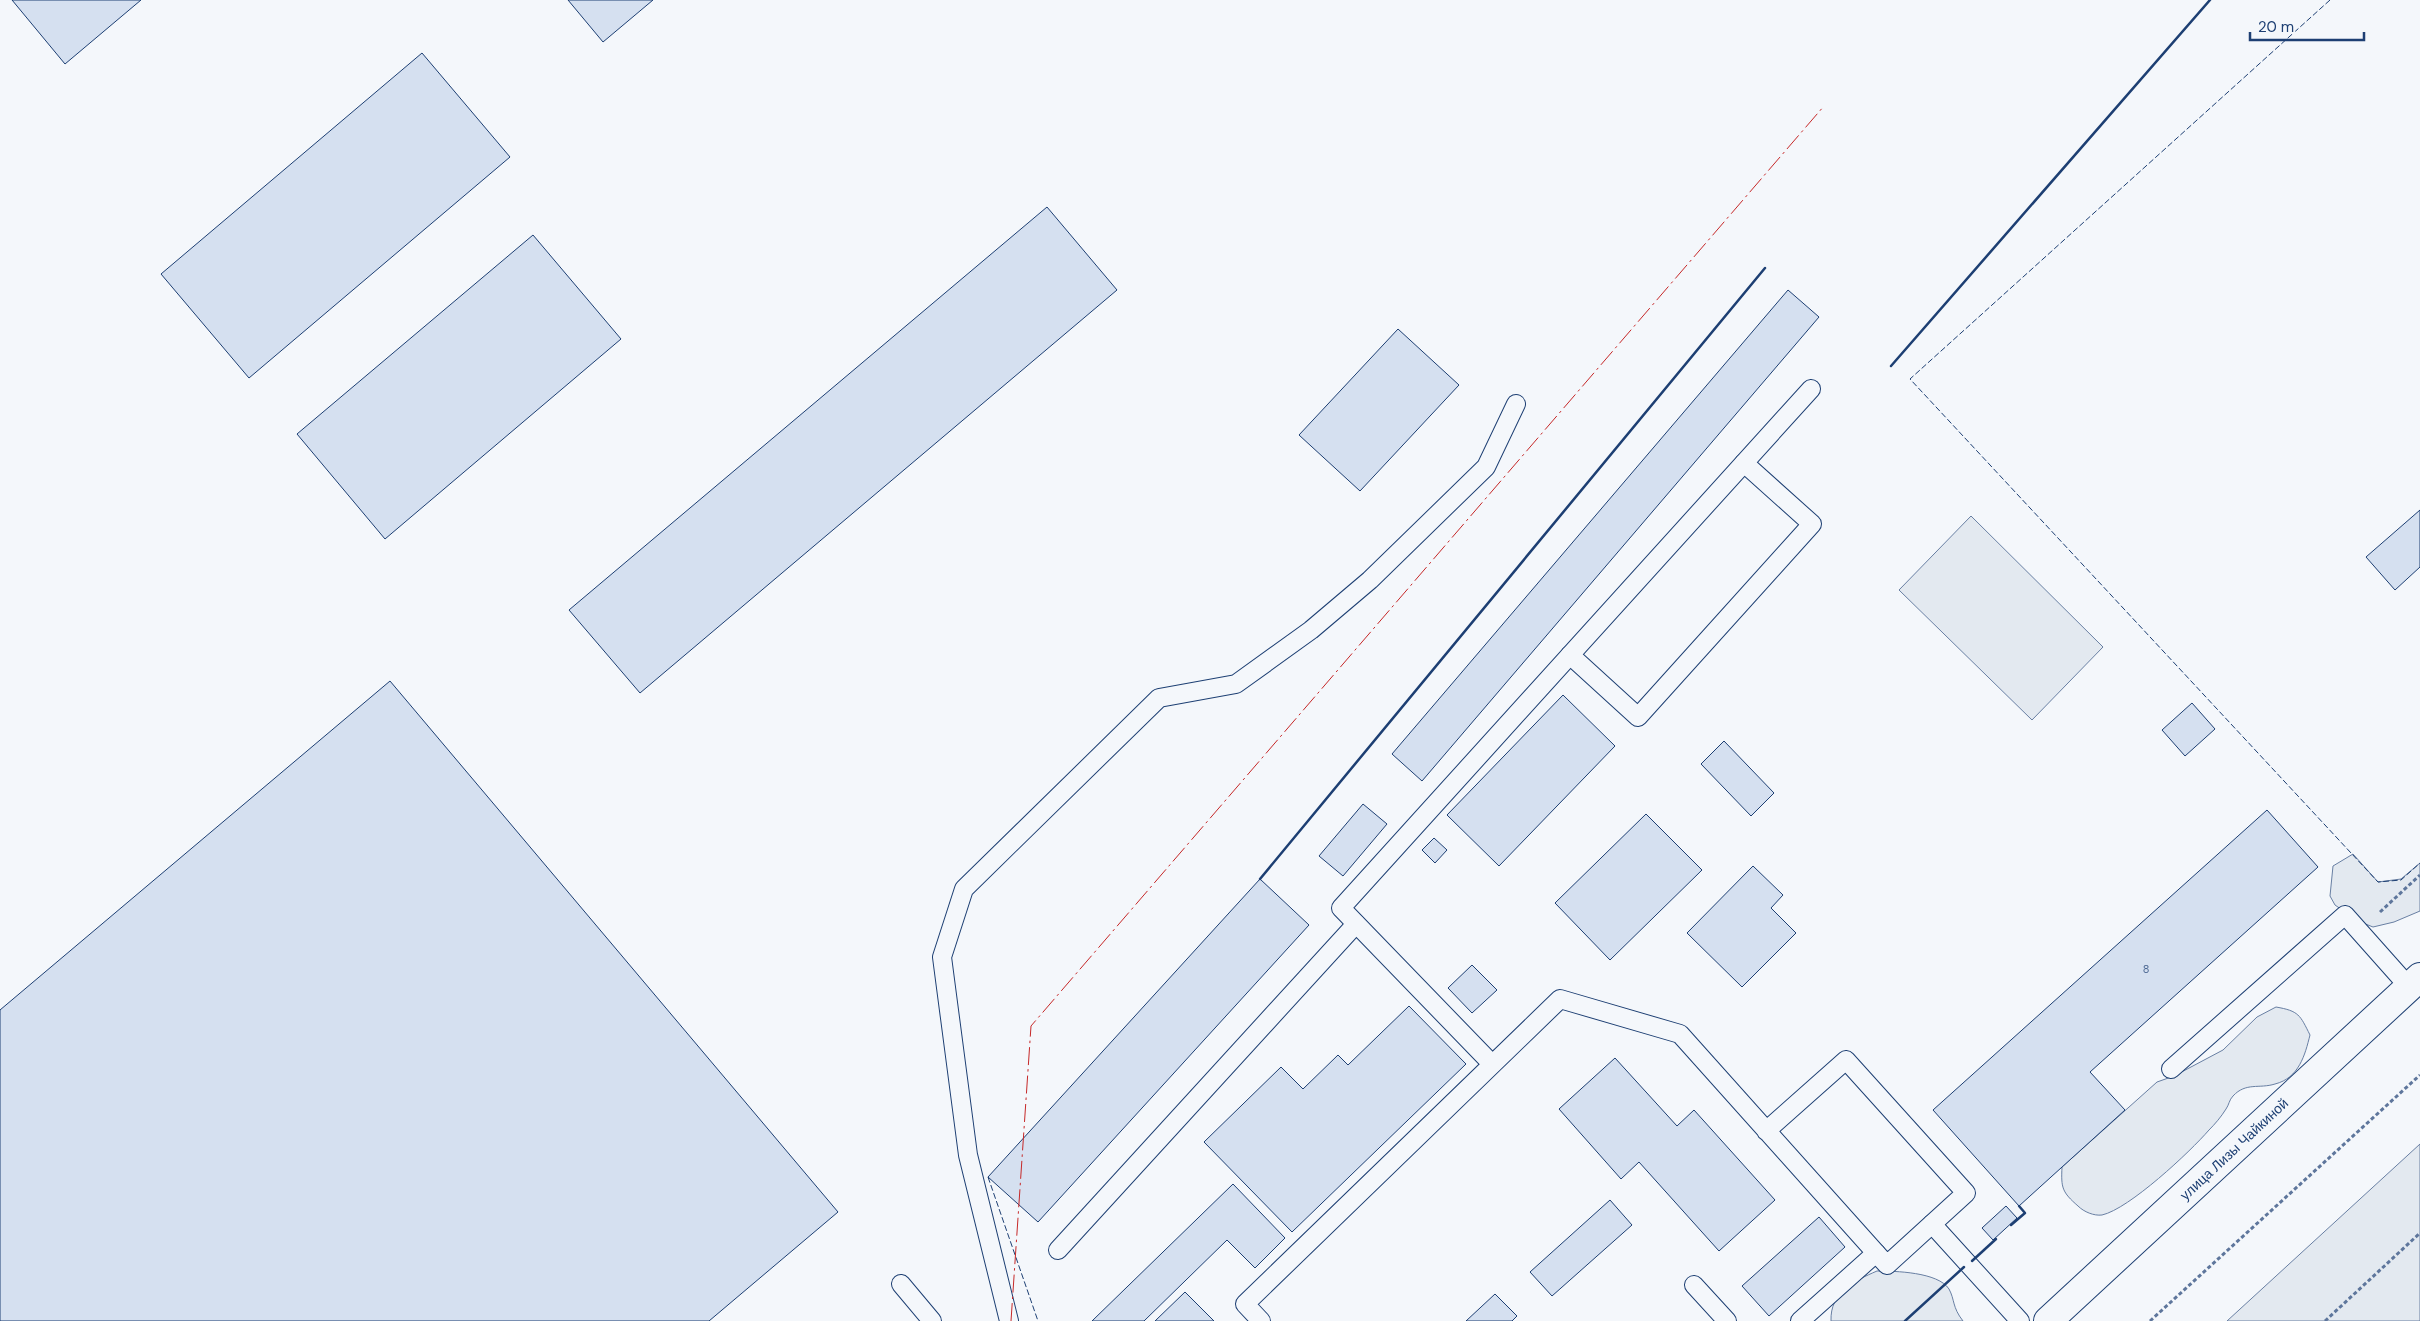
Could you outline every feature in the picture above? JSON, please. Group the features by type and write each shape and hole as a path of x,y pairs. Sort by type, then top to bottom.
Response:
{"main road":[{"name":"улица Лизы Чайкиной","path":"2048,1321 2414,982"}],"lane":[{"path":"1492,1064 1341,908 1811,390"},
{"path":"1009,1321 968,1154 942,957 964,889 1159,698 1236,684 1311,630 1370,580 1486,467 1516,404"},
{"path":"1570,656 1638,717 1812,524 1744,463"},
{"path":"2171,1068 2345,915 2359,931 2414,982"},
{"path":"1058,1250 1356,924"},
{"path":"1261,1321 1245,1304 1560,998 1680,1034 1766,1131 1887,1265 1966,1193 1846,1060 1766,1131"},
{"path":"1932,1224 2020,1321"},
{"path":"1800,1321 1876,1253"},
{"path":"901,1284 932,1321"},
{"path":"1694,1284 1727,1321"}],"path":[{"path":"2359,931 2420,875"},
{"path":"2150,1321 2420,1074"},
{"path":"2325,1321 2420,1233"}],"shaded area":[{"path":"1971,516 2103,647 2032,720 1899,590"},
{"path":"2353,854 2378,882 2401,879 2420,863 2420,911 2394,922 2373,927 2358,921 2335,905 2330,896 2333,866"},
{"path":"2276,1007 2290,1010 2298,1015 2310,1035 2300,1065 2290,1077 2275,1084 2248,1087 2238,1092 2218,1120 2188,1152 2143,1191 2114,1211 2102,1215 2092,1214 2080,1208 2069,1197 2062,1185 2062,1167 2157,1082 2174,1076 2223,1050 2257,1017"},
{"path":"2420,1144 2420,1321 2227,1321"},
{"path":"1877,1271 1916,1274 1936,1279 1943,1283 1949,1289 1957,1312 1963,1321 1831,1321 1832,1311 1839,1295 1852,1284"}],"building":[{"path":"12,0 141,0 65,64"},
{"path":"568,0 653,0 603,42"},
{"path":"422,53 510,157 249,378 161,274"},
{"path":"1047,207 1117,290 640,693 569,610"},
{"path":"533,235 621,339 385,539 297,434"},
{"path":"1788,290 1819,317 1422,781 1392,754"},
{"path":"1398,329 1459,385 1360,491 1299,435"},
{"path":"2420,510 2420,567 2395,590 2366,557"},
{"path":"390,681 838,1212 709,1321 0,1321 0,1010"},
{"path":"1563,695 1615,746 1499,866 1447,815"},
{"path":"2192,703 2215,729 2185,756 2162,730"},
{"path":"1724,741 1774,793 1751,816 1701,764"},
{"path":"1363,804 1387,824 1343,876 1319,856"},
{"path":"2267,810 2318,867 2090,1072 2125,1110 2019,1206 1933,1110"},
{"path":"1646,814 1702,870 1610,960 1555,903"},
{"path":"1434,838 1447,850 1435,863 1422,850"},
{"path":"1753,866 1783,895 1771,908 1796,933 1742,987 1687,933"},
{"path":"1260,879 1309,925 1038,1222 988,1177"},
{"path":"1472,965 1497,990 1472,1013 1448,988"},
{"path":"1409,1006 1466,1064 1292,1232 1204,1142 1281,1067 1303,1089 1338,1055 1348,1065"},
{"path":"1615,1058 1677,1126 1694,1110 1775,1200 1719,1251 1639,1162 1621,1179 1559,1109"},
{"path":"1233,1184 1285,1238 1255,1268 1227,1240 1144,1321 1092,1321"},
{"path":"1610,1200 1632,1225 1552,1296 1530,1272"},
{"path":"2006,1206 2017,1218 1993,1240 1982,1228"},
{"path":"1819,1217 1845,1247 1769,1316 1742,1286"},
{"path":"1185,1292 1214,1321 1155,1321"},
{"path":"1495,1294 1517,1316 1512,1321 1466,1321"}],"fence":[{"path":"2330,0 1910,379 2378,882 2401,880 2420,863"},
{"path":"988,1177 1038,1321"}],"wall":[{"path":"1891,366 2210,0"},
{"path":"1260,879 1765,268"},
{"path":"2011,1225 2025,1213 2019,1206"},
{"path":"1972,1261 1996,1239"},
{"path":"1905,1321 1964,1267"}],"power":[{"path":"1011,1321 1031,1026 1824,106"}]}
